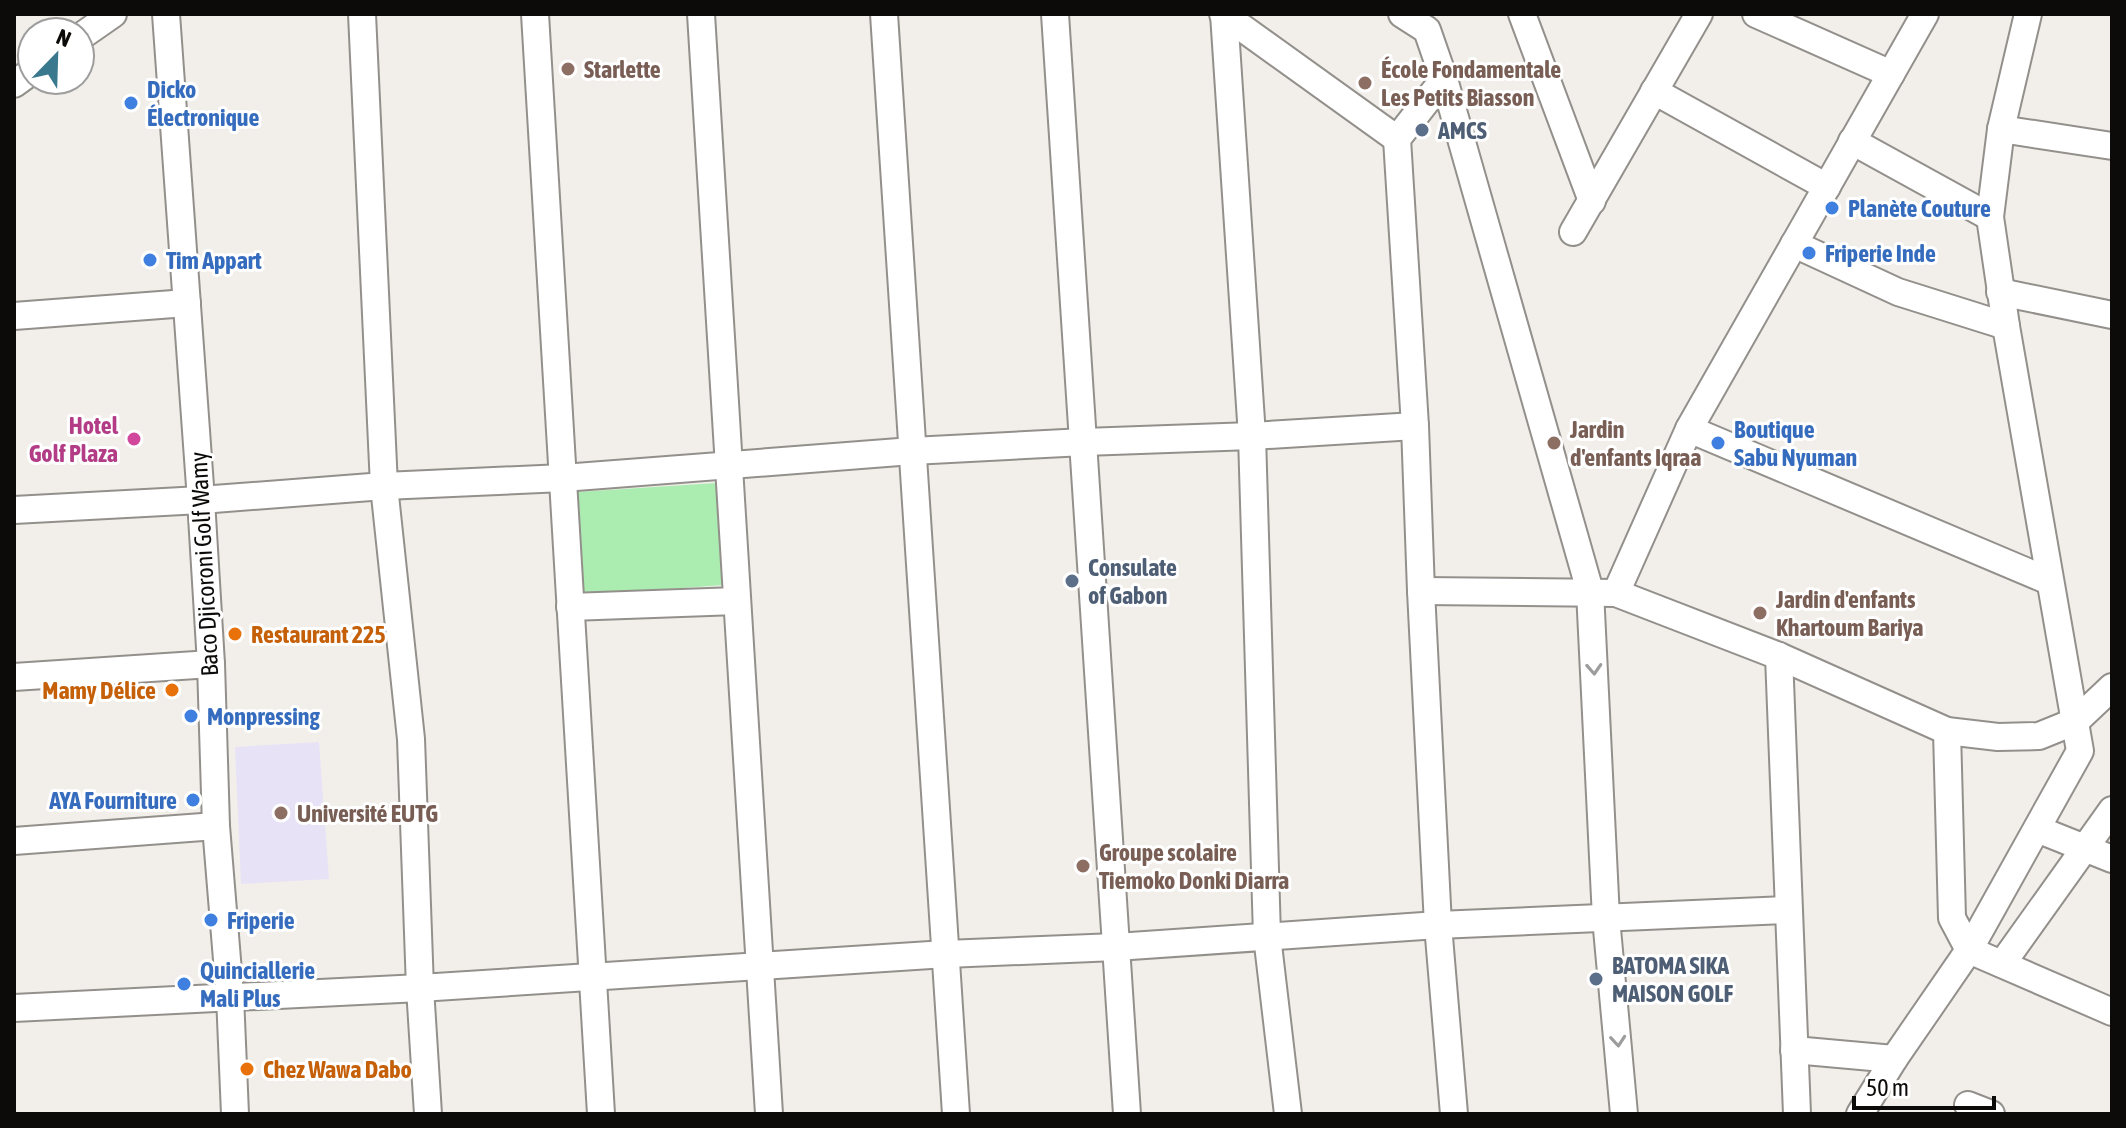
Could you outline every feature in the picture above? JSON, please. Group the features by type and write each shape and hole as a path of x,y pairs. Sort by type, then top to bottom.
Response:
{"street":[{"path":"96,26 113,14"},
{"name":"Baco Djicoroni Golf Wamy","path":"166,14 201,500 211,664 216,826 230,996 235,1114"},
{"path":"362,14 384,486 411,739 428,1114"},
{"path":"535,14 601,1114"},
{"path":"701,14 769,1114"},
{"path":"884,14 956,1114"},
{"path":"1055,14 1127,1114"},
{"path":"1224,14 1397,139"},
{"path":"1224,14 1252,436 1267,936 1288,1114"},
{"path":"1402,14 1427,30 1603,592 1606,918 1624,1114"},
{"path":"1522,14 1592,201"},
{"path":"1573,232 1699,14"},
{"path":"1756,14 1891,74"},
{"path":"1603,592 1689,429 1925,14"},
{"path":"1860,1114 1969,950 2080,751 2000,292 1990,217 2001,129 2028,14"},
{"path":"1444,79 1397,139 1415,426 1438,925 1454,1114"},
{"path":"1654,91 1827,187"},
{"path":"2001,129 2112,146"},
{"path":"1852,141 1990,217"},
{"path":"1794,244 1898,292 2006,326"},
{"path":"2000,292 2112,315"},
{"path":"14,316 187,303"},
{"path":"14,510 384,486 563,478 912,451 1415,426"},
{"path":"1689,429 2049,581"},
{"path":"1421,591 1603,592 1779,656 1947,731 1998,737 2039,736 2076,721 2112,687"},
{"path":"570,607 737,601"},
{"path":"1779,656 1797,1114"},
{"path":"14,677 211,664"},
{"path":"1947,731 1952,918 1969,950 2112,1012"},
{"path":"2002,964 2112,810"},
{"path":"14,841 216,826"},
{"path":"2037,829 2112,859"},
{"path":"14,1008 592,978 1438,925 1788,910"},
{"path":"1794,1050 1894,1059"}],"shaded area":[{"name":"Université EUTG","path":"319,742 329,879 241,884 235,747"}],"green space":[{"path":"716,483 724,585 584,595 577,492"}],"place":[{"name":"Starlette","path":"568,69"},
{"name":"École Fondamentale Les Petits Biasson","path":"1365,83"},
{"name":"Dicko Électronique","path":"131,103"},
{"name":"AMCS","path":"1422,130"},
{"name":"Planète Couture","path":"1832,208"},
{"name":"Friperie Inde","path":"1809,253"},
{"name":"Tim Appart","path":"150,260"},
{"name":"Hotel Golf Plaza","path":"134,439"},
{"name":"Jardin d'enfants Iqraa","path":"1554,443"},
{"name":"Boutique Sabu Nyuman","path":"1718,443"},
{"name":"Consulate of Gabon","path":"1072,581"},
{"name":"Jardin d'enfants Khartoum Bariya","path":"1760,613"},
{"name":"Restaurant 225","path":"235,634"},
{"name":"Mamy Délice","path":"172,690"},
{"name":"Monpressing","path":"191,716"},
{"name":"AYA Fourniture","path":"193,800"},
{"name":"Université EUTG","path":"281,813"},
{"name":"Groupe scolaire Tiemoko Donki Diarra","path":"1083,866"},
{"name":"Friperie","path":"211,920"},
{"name":"BATOMA SIKA MAISON GOLF","path":"1596,979"},
{"name":"Quinciallerie Mali Plus","path":"184,984"},
{"name":"Chez Wawa Dabo","path":"247,1069"}]}
